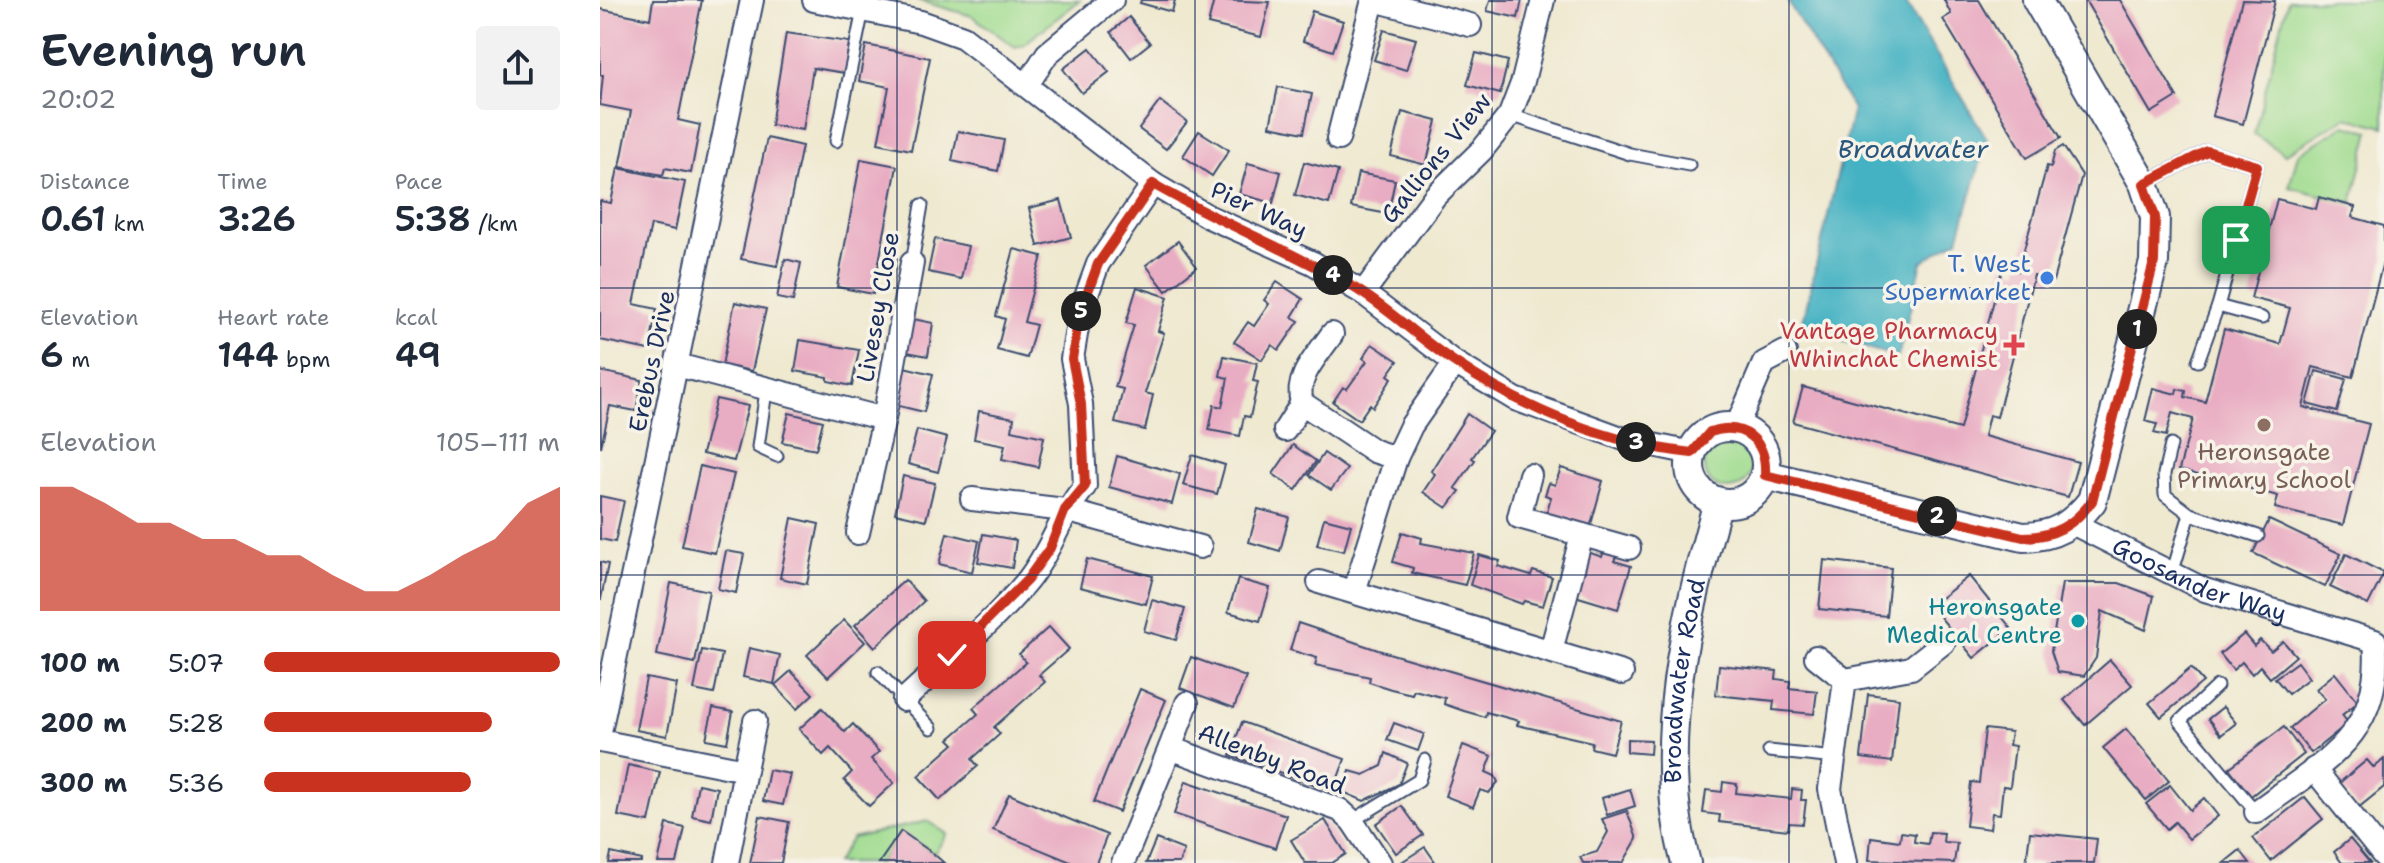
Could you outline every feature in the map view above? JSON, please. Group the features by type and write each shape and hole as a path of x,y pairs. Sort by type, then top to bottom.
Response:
{"street":[{"name":"Erebus Drive","path":"600,732 752,0"},
{"name":"Pier Way","path":"814,0 943,28 963,37 1153,184 1209,217 1313,263 1363,293 1455,363 1515,399 1624,439 1692,453"},
{"path":"1027,85 1047,54 1112,0"},
{"path":"1338,139 1373,0 1470,25"},
{"name":"Gallions View","path":"1363,293 1435,196 1482,150 1510,115 1523,81 1543,0"},
{"path":"1765,475 2023,537 2039,537 2074,524 2092,501 2154,262 2155,217 2144,184 2037,0"},
{"path":"904,700 1027,580 1050,548 1065,510 1085,486 1082,418 1072,359 1079,316 1098,264 1153,184"},
{"name":"Livesey Close","path":"858,533 884,419 912,263"},
{"path":"1332,334 1302,378 1298,391 1302,403 1374,451 1396,458"},
{"path":"1736,428 1764,363 1785,352"},
{"path":"1354,592 1396,458 1411,426 1455,363"},
{"name":"Livesey Close","path":"677,365 766,391 884,419"},
{"path":"1285,430 1302,403"},
{"path":"1736,428 1757,440 1763,451 1765,475 1760,486 1742,501 1718,502 1707,497 1692,477 1692,453 1710,432 1736,428"},
{"path":"1530,475 1519,517 1629,548"},
{"path":"972,499 1065,510 1200,547"},
{"name":"Broadwater Road","path":"1686,863 1675,808 1672,765 1675,719 1693,592 1718,502"},
{"name":"Goosander Way","path":"2074,524 2205,590 2375,641 2377,663 2370,708 2356,732 2314,769 2256,812"},
{"path":"1551,651 1582,535"},
{"path":"1319,582 1622,673"},
{"path":"1816,657 1845,680 1911,668 1944,642"},
{"path":"1845,680 1830,789 1845,863"},
{"name":"Allenby Road","path":"1123,863 1187,703"},
{"path":"727,863 755,721"},
{"path":"600,741 745,770"},
{"name":"Allenby Road","path":"1170,748 1323,801 1352,821 1380,863"},
{"path":"2314,769 2384,856"}],"lane":[{"path":"836,141 863,10"},
{"path":"1510,115 1630,154 1689,165"},
{"path":"2144,184 2207,151 2257,166 2218,306 2198,361"},
{"name":"Livesey Close","path":"912,263 922,205"},
{"path":"2218,306 2262,318"},
{"path":"766,391 758,447 777,456"},
{"path":"2171,445 2164,474 2165,495 2190,514 2258,536"},
{"path":"2172,575 2190,514"},
{"path":"878,672 931,728"},
{"path":"2217,686 2180,721 2256,812"},
{"path":"1769,751 1835,758"},
{"path":"1352,821 1419,780 1425,760"}],"green space":[{"path":"917,0 1080,0 1023,45 1015,47 972,16"},
{"path":"2288,0 2384,0 2384,127 2346,117 2285,154 2254,134"},
{"path":"2345,125 2370,131 2352,203 2289,187 2298,154"},
{"path":"1728,441 1745,448 1752,465 1745,482 1728,489 1711,482 1704,465 1711,448"},
{"path":"928,821 947,834 934,854 901,832 879,863 836,863 852,838"}],"water":[{"name":"Broadwater","path":"1787,0 1904,0 1987,139 1958,239 1922,262 1898,357 1801,329 1853,109"}],"building":[{"path":"653,0 702,0 678,120 700,125 691,173 665,168 663,175 620,167 631,111 600,105 603,75 600,75 600,9 650,19"},
{"path":"1141,0 1175,0 1172,12 1140,3"},
{"path":"1214,0 1270,2 1261,37 1208,24"},
{"path":"1490,0 1522,0 1518,18 1487,11"},
{"path":"1944,0 1979,0 2061,138 2027,158 1943,19 1951,14"},
{"path":"2085,0 2120,0 2177,97 2151,113"},
{"path":"2242,0 2275,1 2243,124 2212,116"},
{"path":"1312,11 1343,21 1333,51 1303,41"},
{"path":"1129,17 1150,43 1131,58 1111,32"},
{"path":"1384,30 1416,39 1406,70 1374,60"},
{"path":"786,33 849,42 845,73 813,68 803,130 771,125"},
{"path":"866,45 930,58 911,150 878,143 889,87 859,81"},
{"path":"1090,48 1109,72 1082,93 1063,69"},
{"path":"1476,53 1508,61 1500,94 1467,85"},
{"path":"1278,87 1312,94 1304,133 1270,126"},
{"path":"1160,101 1187,122 1166,149 1139,129"},
{"path":"1402,112 1437,121 1426,165 1391,156"},
{"path":"958,131 1004,140 998,171 952,161"},
{"path":"1199,131 1229,150 1212,176 1183,156"},
{"path":"767,138 802,146 777,266 741,259"},
{"path":"2063,146 2082,175 2053,281 2034,275 1997,417 1989,415 1984,436 2078,462 2068,497 1793,422 1803,387 1960,429 2003,266 2018,271 2047,166 2051,167 2055,151"},
{"path":"861,159 897,166 873,294 837,287"},
{"path":"1304,162 1338,171 1329,204 1295,195"},
{"path":"1248,163 1281,172 1273,203 1239,194"},
{"path":"618,168 685,182 675,230 651,225 634,304 657,309 649,350 600,340 600,201 611,203"},
{"path":"1358,173 1395,180 1388,214 1351,207"},
{"path":"2319,197 2355,207 2352,217 2384,226 2384,258 2353,377 2313,367 2303,407 2369,424 2343,525 2275,508 2278,496 2179,470 2193,419 2172,413 2166,436 2154,433 2157,424 2145,421 2153,388 2176,394 2177,389 2186,391 2185,397 2205,402 2224,329 2280,344 2290,308 2251,298 2277,199 2316,209"},
{"path":"1061,200 1071,237 1038,246 1029,208"},
{"path":"935,239 968,246 961,279 928,272"},
{"path":"1178,241 1197,267 1166,291 1146,265"},
{"path":"1014,249 1042,256 1024,322 1036,325 1027,358 997,350 1005,319 996,316"},
{"path":"785,259 801,263 793,301 777,298"},
{"path":"1277,282 1303,299 1292,317 1299,321 1279,350 1272,345 1262,360 1234,342 1248,322 1254,326 1269,304 1264,300"},
{"path":"1137,287 1168,297 1158,331 1164,333 1145,393 1153,395 1145,430 1115,423 1123,389 1115,387 1134,325 1126,323"},
{"path":"735,302 766,309 752,371 722,365"},
{"path":"913,319 933,323 928,356 907,352"},
{"path":"800,340 859,350 852,386 828,381 828,377 795,371"},
{"path":"1372,344 1398,361 1388,375 1392,378 1373,407 1370,404 1359,420 1333,402 1343,387 1347,389 1367,361 1363,358"},
{"path":"1224,356 1257,363 1253,381 1258,382 1250,417 1244,416 1240,436 1209,430 1214,405 1222,407 1228,378 1220,376"},
{"path":"904,367 933,374 924,412 895,405"},
{"path":"600,371 642,380 636,411 610,406 601,447"},
{"path":"2316,371 2346,379 2337,412 2307,404"},
{"path":"716,399 748,406 734,461 702,454"},
{"path":"979,411 1014,418 1012,430 1044,437 1038,467 1002,459 1005,445 974,439"},
{"path":"789,413 823,421 816,449 782,442"},
{"path":"1467,414 1491,431 1472,458 1475,460 1455,488 1460,491 1447,508 1423,492 1435,474 1431,471"},
{"path":"917,430 947,438 938,472 908,464"},
{"path":"1293,445 1316,461 1296,490 1273,474"},
{"path":"1324,453 1347,469 1331,490 1309,475"},
{"path":"1192,455 1225,465 1217,494 1183,485"},
{"path":"1117,456 1180,474 1172,504 1109,487"},
{"path":"700,466 734,474 715,553 682,546"},
{"path":"1561,468 1603,481 1590,528 1546,515 1551,497 1545,495 1549,483 1555,485"},
{"path":"903,476 935,483 926,520 895,513"},
{"path":"600,496 624,501 615,542 600,539"},
{"path":"1258,509 1289,517 1280,551 1249,542"},
{"path":"792,518 819,524 807,584 780,578"},
{"path":"1324,518 1351,525 1344,551 1317,545"},
{"path":"2269,520 2341,554 2325,587 2253,553"},
{"path":"1402,532 1422,538 1421,543 1474,553 1465,585 1412,573 1413,568 1393,562"},
{"path":"947,533 979,541 972,572 939,564"},
{"path":"983,534 1016,540 1012,568 978,562"},
{"path":"1604,550 1617,554 1614,561 1631,566 1618,609 1572,595 1585,551 1602,557"},
{"path":"726,551 744,554 736,593 718,589"},
{"path":"2346,554 2384,573 2368,605 2330,587"},
{"path":"1479,555 1500,561 1498,566 1531,576 1533,571 1552,577 1543,606 1524,601 1522,604 1470,585"},
{"path":"1087,559 1153,576 1146,604 1080,587"},
{"path":"1824,560 1891,568 1886,616 1819,609"},
{"path":"600,562 608,564 601,599 600,599"},
{"path":"1969,576 2011,628 1974,658 1931,606"},
{"path":"1238,579 1270,588 1260,621 1228,612"},
{"path":"905,580 924,601 875,647 855,625"},
{"path":"671,583 709,591 695,663 657,655"},
{"name":"Heronsgate Medical Centre","path":"2062,583 2119,583 2154,596 2146,630 2102,611 2096,658 2084,676 2058,672 2051,651"},
{"path":"1152,600 1185,609 1176,640 1144,631"},
{"path":"844,620 865,642 828,677 807,655"},
{"path":"1298,623 1378,650 1621,721 1612,753 1591,748 1592,742 1517,725 1519,721 1486,712 1485,717 1464,711 1444,704 1445,698 1414,690 1412,694 1391,689 1369,682 1370,677 1315,665 1317,658 1290,650"},
{"path":"1049,627 1069,649 1039,675 1045,682 994,727 1000,734 972,759 978,766 940,800 918,776 954,744 949,739 978,714 973,708 1026,662 1019,654"},
{"path":"2244,634 2254,646 2260,640 2271,651 2283,641 2296,656 2270,678 2260,666 2252,674 2242,662 2233,670 2220,654"},
{"path":"749,648 780,655 774,684 743,677"},
{"path":"702,650 722,654 714,694 694,690"},
{"path":"1191,657 1246,677 1234,708 1180,688"},
{"path":"2110,660 2132,685 2085,725 2064,700"},
{"path":"2297,662 2309,678 2288,694 2275,678"},
{"path":"1719,665 1777,671 1776,679 1790,681 1789,688 1817,691 1814,714 1773,710 1774,701 1716,695"},
{"path":"2191,668 2203,682 2161,717 2149,703"},
{"path":"791,671 813,694 797,709 775,685"},
{"path":"2335,673 2358,702 2342,715 2348,723 2311,753 2290,728 2325,699 2316,689"},
{"path":"646,678 677,684 667,736 636,730"},
{"path":"1140,689 1166,700 1119,812 1094,802"},
{"path":"1868,694 1899,698 1892,762 1861,758"},
{"path":"2223,707 2236,723 2221,735 2208,719"},
{"path":"713,708 733,712 727,743 706,739"},
{"path":"822,708 845,732 853,724 879,752 871,759 894,783 869,806 844,780 852,772 830,748 823,755 799,729"},
{"path":"1242,722 1345,759 1333,791 1230,755"},
{"path":"1394,723 1424,734 1418,751 1387,740"},
{"path":"2284,727 2304,754 2251,796 2229,768"},
{"path":"1985,729 2011,732 2009,745 2015,746 2010,787 2003,786 2000,814 1992,813 1990,829 1966,826 1971,782 1979,783"},
{"path":"2126,729 2169,781 2146,800 2103,748"},
{"path":"1627,739 1651,740 1650,754 1627,752"},
{"path":"1463,745 1492,756 1486,772 1495,776 1498,782 1489,793 1480,790 1473,807 1445,796"},
{"path":"1386,753 1407,763 1399,784 1364,801 1343,792 1350,771 1364,775 1382,766"},
{"path":"2384,759 2384,787 2358,808 2338,784 2367,760 2374,768"},
{"path":"628,765 660,772 649,822 618,816"},
{"path":"769,770 790,774 783,805 763,801"},
{"path":"1186,781 1286,815 1275,848 1174,814"},
{"path":"1723,782 1737,784 1736,793 1791,799 1792,789 1802,790 1801,800 1806,800 1803,824 1789,823 1788,830 1719,822 1720,815 1703,813 1706,790 1722,792"},
{"path":"698,784 717,788 711,820 692,816"},
{"path":"2170,785 2190,810 2204,798 2218,816 2189,839 2175,822 2167,829 2146,804"},
{"path":"1630,789 1635,806 1607,815 1602,798"},
{"path":"1009,794 1107,835 1096,863 1073,863 993,830"},
{"path":"2305,797 2323,819 2271,861 2253,838"},
{"path":"1402,806 1423,835 1396,853 1376,824"},
{"path":"1627,811 1637,839 1623,863 1583,863 1580,857 1597,852 1608,832 1602,819"},
{"path":"760,816 789,822 781,863 750,863"},
{"path":"1325,820 1346,854 1332,863 1305,863 1291,840"},
{"path":"667,824 685,828 677,863 658,863"},
{"path":"901,831 934,854 944,863 879,863"},
{"path":"1901,832 1915,834 1914,842 1928,844 1930,832 1944,833 1943,842 1957,843 1954,863 1869,860 1871,837 1900,841"},
{"path":"2030,832 2097,839 2094,863 2026,863"},
{"path":"1156,839 1184,850 1179,863 1146,863"},
{"path":"2350,839 2370,863 2342,863 2334,852"},
{"path":"1425,847 1436,863 1400,863"},
{"path":"2240,850 2250,863 2224,863"},
{"path":"611,853 642,860 641,863 609,863"}],"place":[{"name":"T. West Supermarket","path":"2047,278"},
{"name":"Vantage Pharmacy Whinchat Chemist","path":"2014,345"},
{"name":"Heronsgate Primary School","path":"2264,425"},
{"name":"Heronsgate Medical Centre","path":"2078,621"}],"route":[{"path":"952,655 1027,580 1050,548 1065,510 1085,486 1081,404 1072,359 1079,316 1098,264 1153,184 1209,217 1313,263 1363,293 1455,363 1515,399 1544,412 1624,439 1692,453 1699,441 1710,432 1736,428 1757,440 1766,463 1765,475 2023,537 2039,537 2074,524 2092,501 2154,262 2155,217 2144,184 2207,151 2257,166 2236,240"}]}
